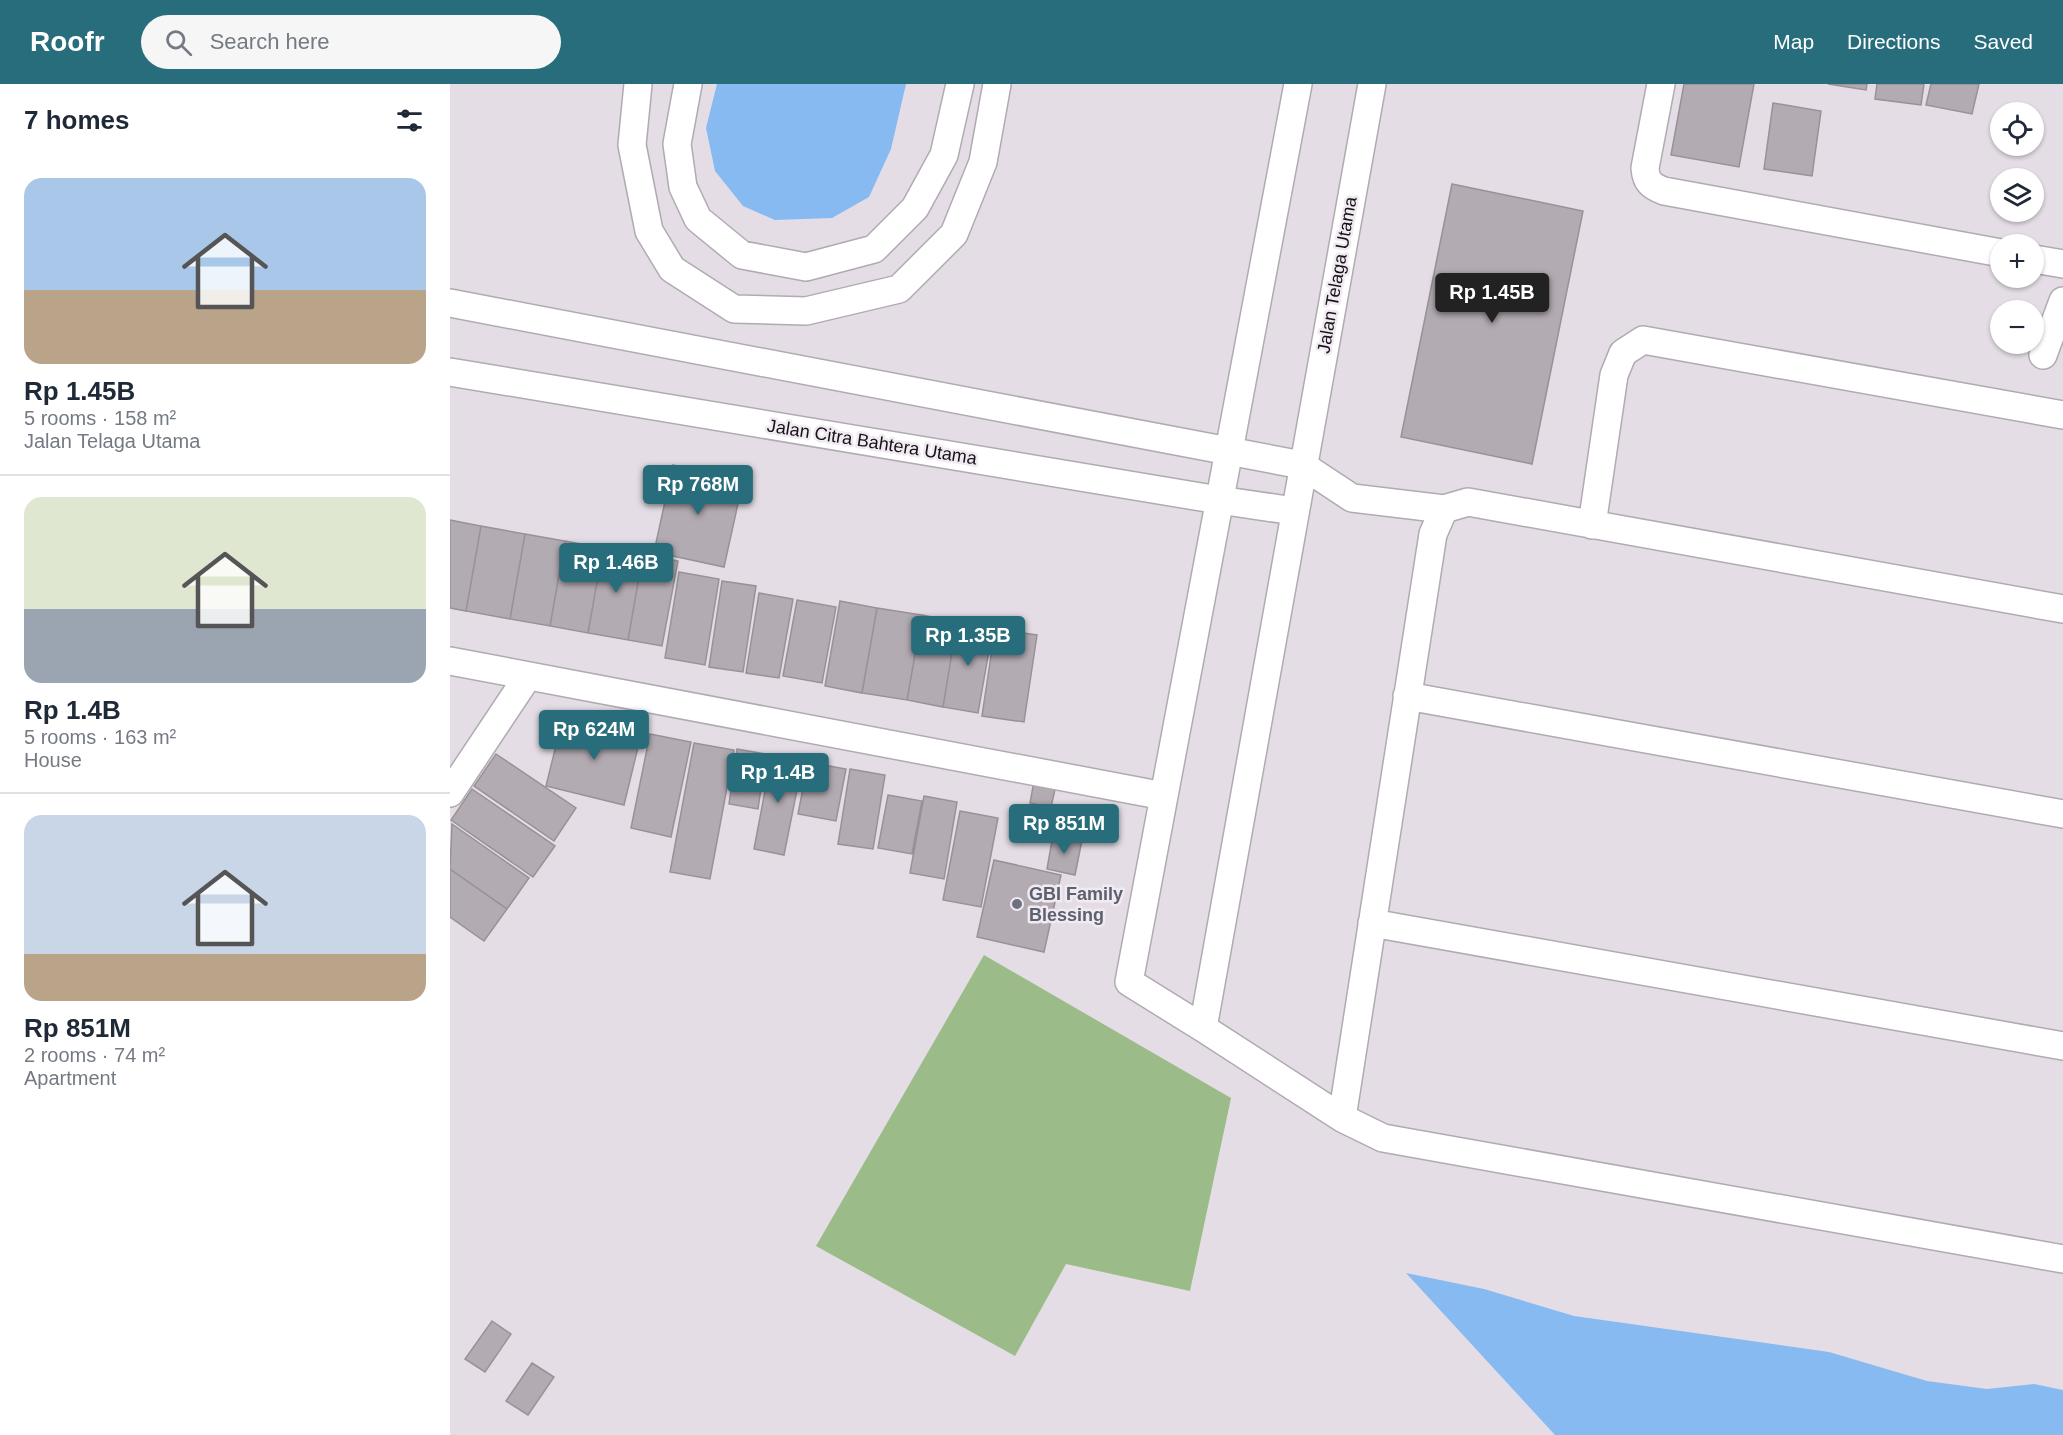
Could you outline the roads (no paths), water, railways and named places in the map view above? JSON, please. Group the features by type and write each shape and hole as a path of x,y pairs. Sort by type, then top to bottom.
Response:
{"street":[{"path":"638,84 632,145 649,231 672,269 734,309 806,311 899,289 954,234 983,162 997,84"},
{"path":"688,84 678,144 683,187 698,219 741,255 807,267 873,249 915,208 944,155 960,84"},
{"path":"1298,84 1129,982 1341,1118 1383,1138 2063,1259"},
{"name":"Jalan Telaga Utama","path":"1203,1028 1372,84"},
{"path":"1660,84 1645,168 1646,177 1651,186 1664,192 1990,251"},
{"path":"2044,261 2063,264"},
{"path":"2043,356 2063,300"},
{"path":"450,303 1302,465 1352,498 1444,509 1468,502 2063,609"},
{"path":"1592,525 1614,375 1623,353 1643,340 2063,415"},
{"name":"Jalan Citra Bahtera Utama","path":"450,372 1294,511"},
{"path":"1341,1118 1432,534 1444,509"},
{"path":"450,661 1164,796"},
{"path":"450,793 528,676"},
{"path":"1407,696 2063,814"},
{"path":"1372,923 2063,1046"}],"water":[{"path":"717,84 906,84 891,149 869,197 832,218 775,220 743,206 715,171 706,128"},
{"path":"1406,1273 1484,1289 1574,1316 1829,1352 1927,1381 1987,1389 2034,1384 2063,1390 2063,1435 1555,1435"}],"place":[{"name":"GBI Family Blessing","path":"1017,904"}]}
